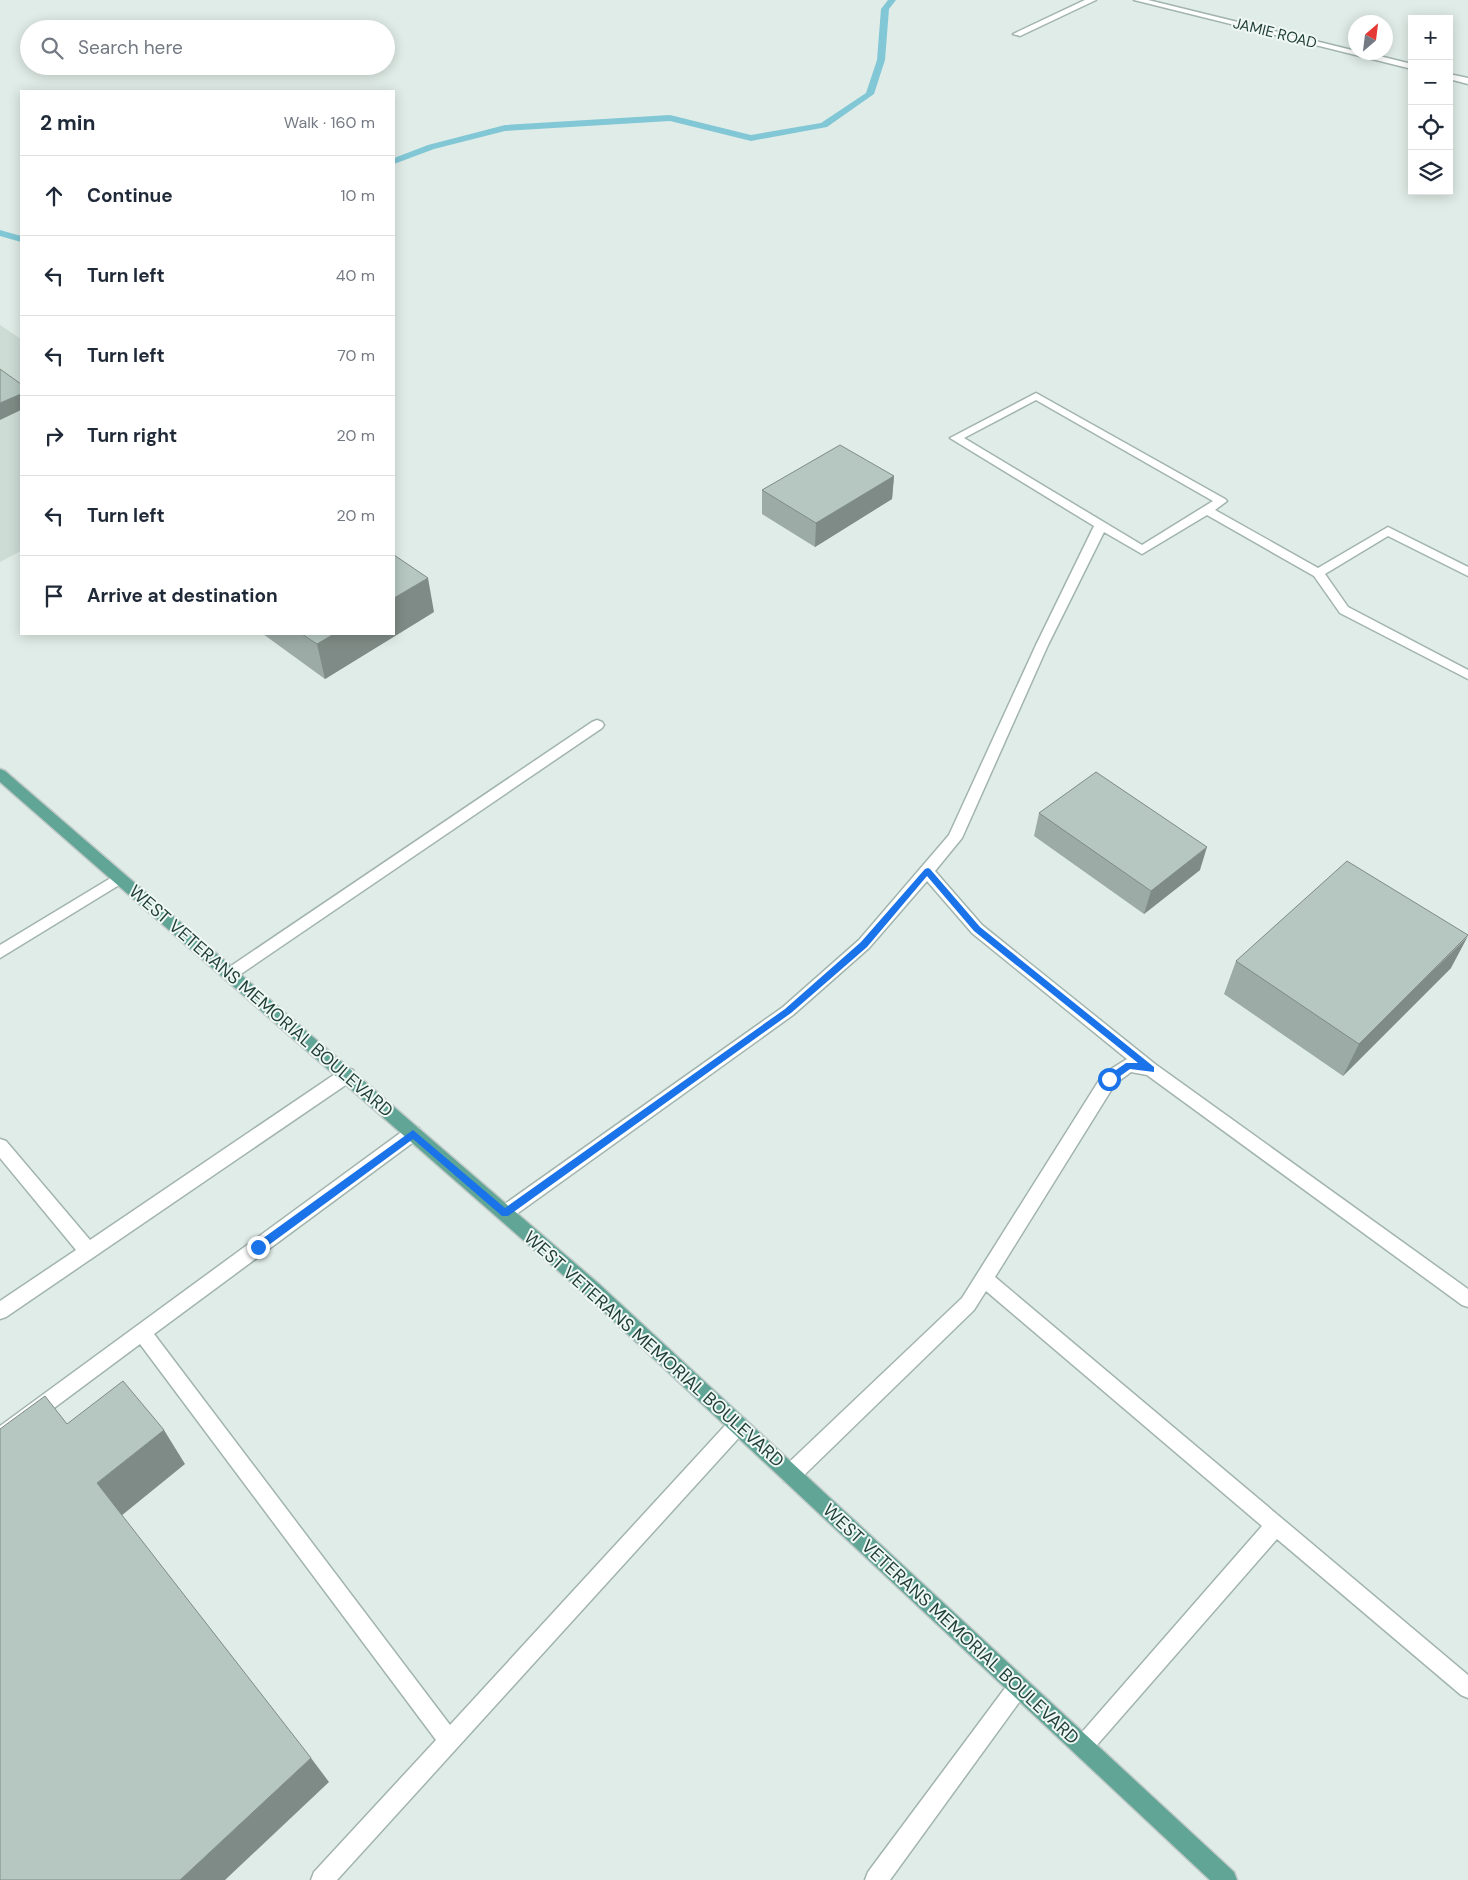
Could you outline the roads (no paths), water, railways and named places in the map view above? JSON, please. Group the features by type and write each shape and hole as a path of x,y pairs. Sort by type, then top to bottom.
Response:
{"main road":[{"name":"WEST VETERANS MEMORIAL BOULEVARD","path":"0,774 593,1290 1226,1880"}],"street":[{"path":"1017,34 1092,0"},
{"name":"JAMIE ROAD","path":"1138,0 1408,66"},
{"path":"1453,77 1468,80"},
{"path":"1036,396 1221,501 1142,550 1101,525 956,438 1036,396"},
{"path":"1207,510 1318,573 1344,610 1468,676"},
{"path":"505,1213 788,1011 864,944 928,871 956,838 1042,645 1101,525"},
{"path":"1318,573 1388,532 1468,572"},
{"path":"230,974 597,725"},
{"path":"928,871 977,929 1151,1070 1468,1300"},
{"path":"0,952 119,878"},
{"path":"791,1474 968,1304 1109,1079 1129,1065 1151,1070"},
{"path":"0,1311 347,1075"},
{"path":"0,1436 413,1133"},
{"path":"0,1146 88,1251"},
{"path":"984,1279 1468,1688"},
{"path":"142,1332 449,1741"},
{"path":"322,1880 738,1425"},
{"path":"1083,1746 1276,1525"},
{"path":"876,1880 1018,1687"}],"waterway":[{"path":"395,161 431,147 505,128 670,118 751,138 824,125 870,94 881,60 885,9 892,0"},
{"path":"0,233 20,239"}]}
